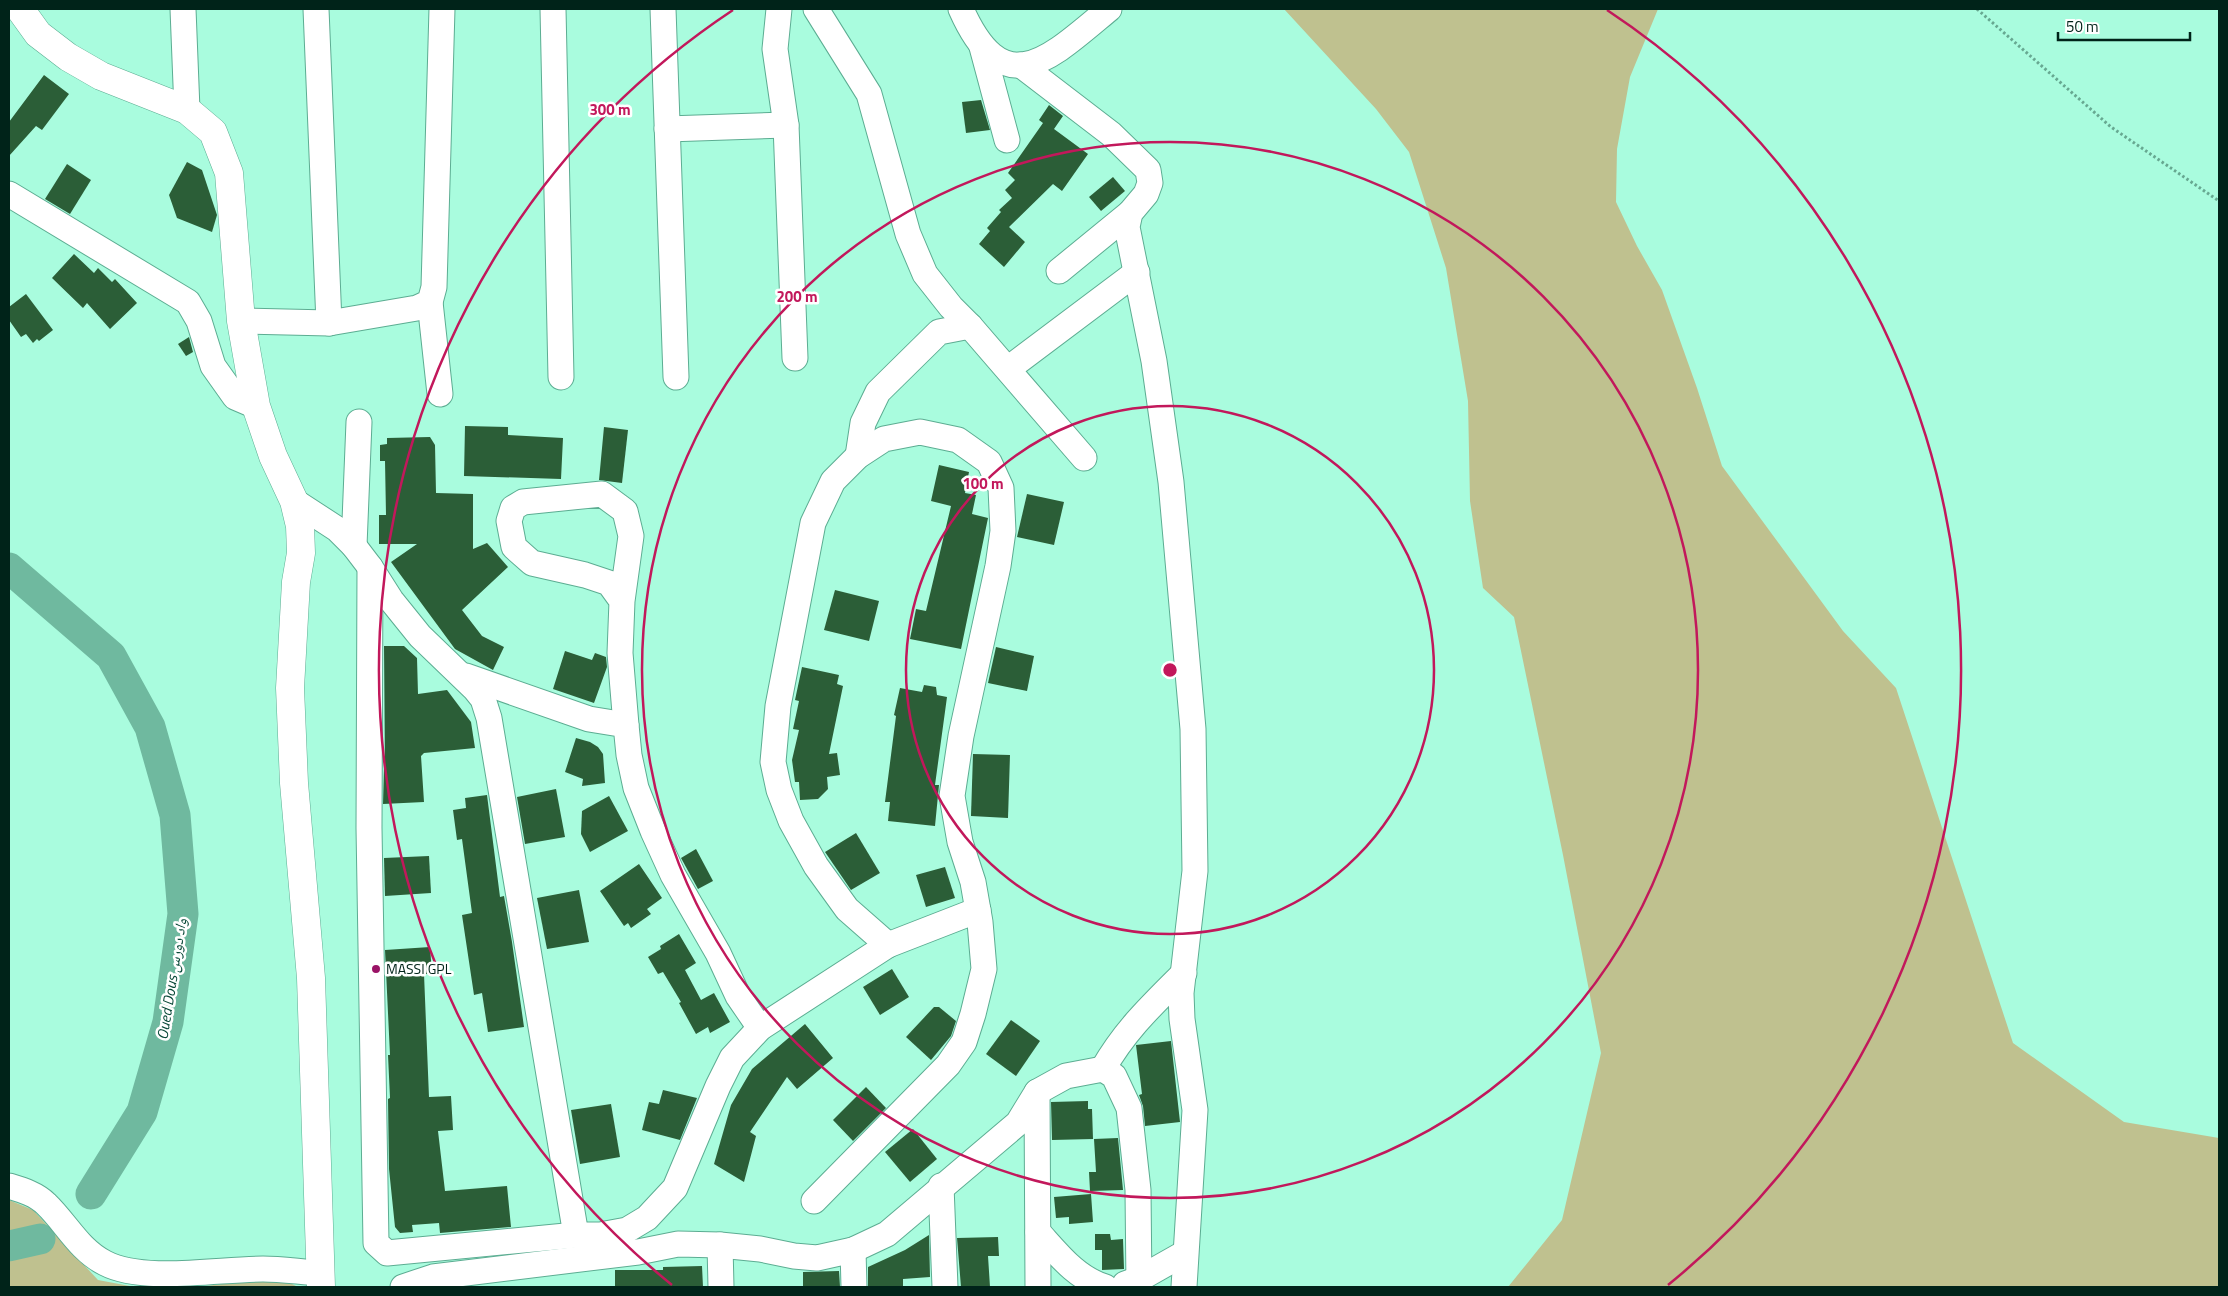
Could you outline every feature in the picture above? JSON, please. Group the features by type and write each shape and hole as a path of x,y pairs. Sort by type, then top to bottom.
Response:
{"main road":[{"path":"20,9 38,34 68,57 102,76 187,110 213,132 229,173 240,321 256,406 273,456 294,501 300,526 301,554 296,582 290,688 294,784 311,978 320,1280"}],"street":[{"path":"183,9 187,110"},
{"path":"316,9 329,323"},
{"path":"440,394 430,302 434,287 442,9"},
{"path":"554,9 560,377"},
{"path":"663,9 676,377"},
{"path":"779,9 775,49 786,125 795,358"},
{"path":"816,9 869,94 908,234 925,274 951,307 1008,369 1084,458"},
{"path":"961,9 971,32 982,47 999,61 1021,65 1038,61 1057,51 1109,9"},
{"path":"982,47 1007,140"},
{"path":"1021,65 1111,134 1148,170 1150,183 1146,194 1130,213 1059,271"},
{"path":"667,129 786,125"},
{"path":"9,194 188,302 199,321 213,366 235,397 256,406"},
{"path":"1130,213 1127,227 1138,272 1154,361 1171,482 1193,729 1195,871 1184,973 1182,1019 1195,1110 1184,1287"},
{"path":"1008,369 1138,272"},
{"path":"240,321 329,323 417,308 430,302"},
{"path":"858,456 863,423 878,392 939,332 970,326"},
{"path":"354,546 359,422"},
{"path":"814,1201 948,1065 964,1042 984,969 973,882 960,842 952,796 960,736 998,566 1003,531 1001,488 989,462 958,440 920,432 884,439 858,456 833,482 813,523 778,706 774,762 779,790 791,821 816,866 847,909 888,945"},
{"path":"622,600 609,583 585,575 532,563 514,547 509,520 513,508 523,502 602,494 626,511 631,536 622,600 620,653 629,756 636,788 673,875 714,944 738,996 760,1028"},
{"path":"294,501 338,529 354,546 391,600 420,636 484,699 490,718 576,1235"},
{"path":"370,567 369,828 376,1243 387,1253 576,1235 600,1235 627,1230 647,1218 675,1188 718,1086 732,1058 760,1028 888,945 978,910"},
{"path":"458,673 589,719 626,725"},
{"path":"1103,1069 1117,1045 1132,1025 1184,973"},
{"path":"403,1287 433,1277 638,1252 678,1244 720,1245 760,1249 794,1256 817,1258 853,1250 887,1234 941,1186 1018,1123 1037,1092 1066,1076 1103,1069 1114,1076 1129,1108 1138,1190 1139,1283"},
{"path":"1037,1092 1038,1287"},
{"path":"9,1186 26,1191 45,1203 90,1254 126,1271 159,1273 264,1269 320,1280"},
{"path":"941,1186 945,1287"},
{"path":"1038,1232 1067,1265 1092,1283 1105,1287"},
{"path":"720,1245 721,1287"},
{"path":"853,1250 854,1287"},
{"path":"1110,1287 1139,1283 1185,1253"}],"path":[{"path":"1977,9 2111,127 2219,201"}],"green space":[{"path":"1284,9 1658,9 1630,77 1617,149 1616,202 1637,246 1662,290 1697,388 1722,466 1843,631 1896,688 2013,1043 2124,1122 2219,1138 2219,1287 1508,1287 1562,1220 1601,1053 1514,617 1483,588 1470,501 1468,401 1446,268 1409,152 1376,109"},
{"path":"9,1200 33,1210 98,1280 135,1287 9,1287"},
{"path":"257,1280 290,1283 298,1287 197,1287"}],"building":[{"path":"44,75 69,94 42,130 36,126 9,156 9,122"},
{"path":"981,100 990,130 966,133 962,102"},
{"path":"1049,105 1063,116 1054,129 1088,154 1062,191 1053,184 1009,227 1025,242 1004,267 979,244 990,231 987,228 1001,212 999,210 1012,198 1005,190 1015,180 1008,173 1043,123 1039,120"},
{"path":"187,162 202,170 217,215 212,232 177,218 169,195"},
{"path":"67,164 91,180 70,214 45,199"},
{"path":"1113,177 1125,191 1101,211 1089,197"},
{"path":"74,254 94,273 98,268 112,282 115,279 137,303 110,329 87,303 83,308 52,278"},
{"path":"26,294 53,330 39,341 37,339 33,343 26,334 21,337 9,320 9,307"},
{"path":"189,337 193,352 186,356 178,344"},
{"path":"465,426 508,427 508,435 563,438 561,479 464,476"},
{"path":"604,427 628,430 622,483 599,480"},
{"path":"430,437 435,445 436,493 473,494 473,549 487,543 508,567 462,610 482,636 504,647 493,670 455,649 391,562 417,544 379,544 379,515 386,515 385,461 380,461 380,445 387,444 387,438"},
{"path":"939,465 969,472 965,493 976,495 972,514 988,518 961,649 910,639 916,609 926,611 951,506 931,501"},
{"path":"1027,494 1064,502 1054,545 1017,537"},
{"path":"835,590 879,601 869,641 824,630"},
{"path":"384,646 404,646 417,658 418,694 447,690 471,722 475,748 424,753 421,756 424,802 383,804 385,768"},
{"path":"996,647 1034,656 1027,691 988,683"},
{"path":"565,651 592,660 595,653 606,657 607,667 594,703 553,689"},
{"path":"802,667 839,675 837,684 843,686 829,754 837,753 840,775 827,777 828,789 818,799 800,800 799,782 795,782 792,760 799,730 793,729 799,701 795,700"},
{"path":"924,685 936,687 937,695 947,697 935,785 939,785 935,826 888,821 890,802 885,802 896,716 894,715 900,688 922,692"},
{"path":"576,738 590,742 598,747 603,754 605,783 582,786 583,779 565,772"},
{"path":"973,754 1010,755 1008,818 971,816"},
{"path":"556,789 565,837 525,844 517,797"},
{"path":"487,795 500,897 504,896 524,1027 488,1032 482,993 474,995 462,915 472,913 462,839 457,840 453,810 466,808 465,798"},
{"path":"609,796 628,831 590,852 581,834 582,811"},
{"path":"856,833 880,873 851,890 825,852"},
{"path":"696,849 713,881 698,889 681,858"},
{"path":"429,856 431,893 385,896 384,858"},
{"path":"639,864 662,898 647,909 651,914 631,928 628,923 624,926 600,891"},
{"path":"945,867 955,898 926,907 916,875"},
{"path":"579,890 589,942 547,949 537,898"},
{"path":"679,934 696,963 685,970 701,1000 714,993 730,1022 710,1033 708,1027 696,1034 679,1003 681,1002 663,972 658,974 648,957 661,949 660,946"},
{"path":"430,947 432,974 424,974 429,1097 451,1096 453,1130 438,1131 445,1191 507,1186 511,1227 440,1233 439,1223 412,1225 413,1232 400,1233 395,1227 389,1169 388,1099 390,1098 388,1055 390,1055 385,950"},
{"path":"892,969 909,997 880,1015 863,987"},
{"path":"934,1007 939,1007 956,1021 951,1036 931,1060 906,1037"},
{"path":"1011,1020 1040,1041 1016,1076 986,1054"},
{"path":"805,1024 833,1058 797,1089 787,1077 750,1132 756,1136 744,1182 714,1164 731,1105 752,1069"},
{"path":"1171,1041 1180,1122 1145,1126 1143,1106 1139,1095 1142,1094 1136,1045"},
{"path":"866,1087 886,1108 853,1141 833,1120"},
{"path":"663,1090 697,1098 680,1140 642,1130 649,1102 659,1104"},
{"path":"1088,1101 1088,1109 1092,1109 1093,1139 1052,1140 1051,1102"},
{"path":"611,1104 620,1157 580,1164 571,1110"},
{"path":"913,1129 937,1159 910,1182 885,1152"},
{"path":"1118,1138 1123,1190 1090,1191 1089,1172 1096,1172 1094,1139"},
{"path":"1091,1194 1093,1222 1069,1224 1069,1217 1056,1218 1054,1197"},
{"path":"1095,1234 1110,1234 1111,1240 1123,1239 1124,1269 1102,1270 1102,1250 1095,1250"},
{"path":"929,1235 930,1277 903,1279 903,1287 868,1287 868,1267 905,1250"},
{"path":"998,1237 999,1256 988,1256 990,1287 961,1287 957,1238"},
{"path":"702,1266 703,1287 615,1287 615,1270 663,1270 663,1267"},
{"path":"839,1271 840,1287 803,1287 803,1272"}],"waterway":[{"name":"Oued Dous واد دورس","path":"9,568 111,656 150,727 175,815 183,914 168,1022 142,1112 91,1194"},
{"name":"Oued Dous واد دورس","path":"9,1246 40,1239"}],"place":[{"name":"MASSI GPL","path":"376,969"}]}
